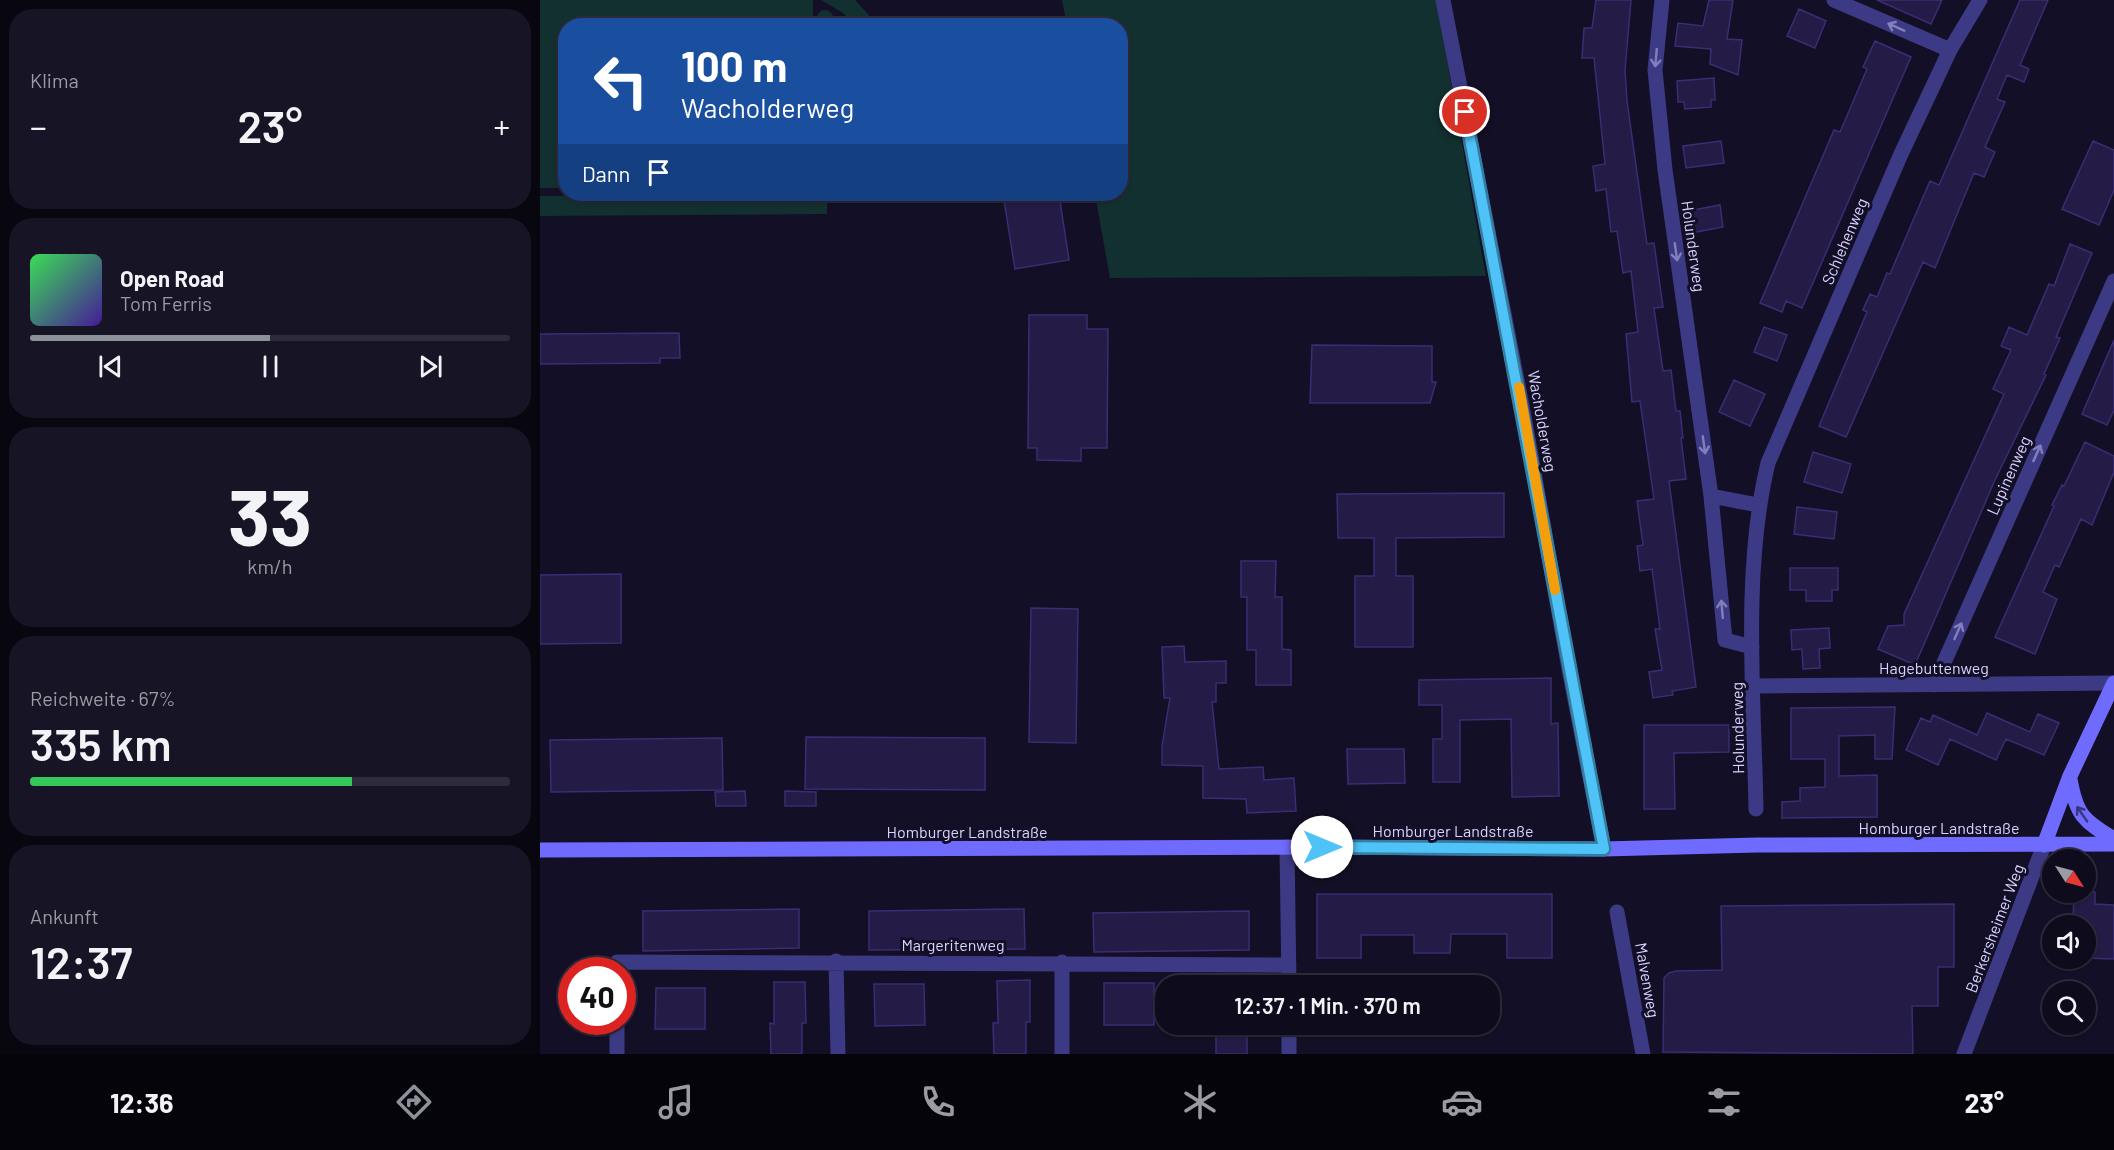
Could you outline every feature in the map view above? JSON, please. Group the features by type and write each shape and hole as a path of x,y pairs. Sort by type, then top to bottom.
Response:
{"street":[{"name":"Wacholderweg","path":"1443,0 1523,411 1604,849"},
{"name":"Holunderweg","path":"1662,0 1656,70 1665,170 1711,496 1725,639 1752,647"},
{"path":"1834,0 1950,50"},
{"name":"Schlehenweg","path":"1758,505 1768,462 1901,154 1950,50 1980,0"},
{"name":"Lupinenweg","path":"1934,685 2114,281"},
{"path":"1711,496 1758,505"},
{"name":"Holunderweg","path":"1756,809 1752,647 1758,505"},
{"name":"Hagebuttenweg","path":"1754,686 2114,683"},
{"name":"Berkersheimer Weg","path":"1964,1054 2070,776 2114,683"},
{"path":"2070,776 2074,803 2082,818 2114,839"},
{"name":"Homburger Landstraße","path":"540,850 1287,847 1604,849 1757,845 2114,844"},
{"path":"1287,847 1289,975"},
{"name":"Malvenweg","path":"1617,912 1643,1054"},
{"path":"836,961 838,1054"},
{"name":"Margeritenweg","path":"636,966 836,961 1289,965"},
{"path":"1062,963 1062,1054"},
{"path":"617,1035 617,1054"},
{"path":"1289,1035 1289,1054"}],"green space":[{"path":"540,0 813,0 813,18 558,18 558,188 540,188"},
{"path":"821,0 855,0 872,18 848,18"},
{"path":"1062,0 1436,0 1486,276 1110,278 1096,201 1128,201 1128,18 1066,18"},
{"path":"822,10 828,10 833,18 817,18"},
{"path":"540,196 558,196 558,201 830,201 827,203 827,214 540,216"}],"building":[{"path":"1596,0 1631,0 1625,70 1627,101 1647,244 1654,243 1663,307 1654,308 1663,371 1671,370 1676,411 1680,411 1683,438 1681,438 1686,479 1669,481 1696,687 1672,691 1673,695 1653,698 1649,672 1662,670 1655,629 1660,629 1652,569 1640,571 1637,546 1643,545 1637,501 1654,499 1640,401 1632,402 1626,334 1638,332 1631,271 1623,273 1617,231 1611,232 1606,189 1596,191 1593,166 1605,164 1594,58 1582,58 1584,28 1592,28"},
{"path":"1709,0 1733,0 1727,39 1742,40 1738,75 1710,64 1711,49 1675,46 1678,23 1703,26"},
{"path":"1877,0 1942,0 1931,24"},
{"path":"2020,0 2048,0 2020,65 2029,69 2024,82 2007,75 1997,99 2005,102 1985,147 1995,152 1984,177 1974,173 1935,268 1923,262 1846,437 1819,426 1867,312 1863,310 1870,294 1877,297 1887,273 1890,274 1930,181 1939,185"},
{"path":"1799,9 1826,21 1815,48 1787,36"},
{"path":"1875,41 1911,57 1802,308 1786,301 1782,312 1760,303 1834,130 1840,132 1867,69 1863,67"},
{"path":"1714,78 1715,100 1711,100 1711,107 1685,109 1684,102 1678,102 1677,81"},
{"path":"1721,141 1724,163 1686,168 1683,146"},
{"path":"2093,141 2114,150 2114,190 2099,225 2062,209"},
{"path":"1004,201 1060,201 1069,260 1015,269"},
{"path":"1720,205 1723,227 1696,232 1693,210"},
{"path":"2070,244 2092,253 2056,337 2060,338 2044,374 2046,375 1995,480 1915,665 1878,649 1888,626 1904,625 1904,614 2004,394 1993,389 2011,350 2001,346 2009,327 2027,335 2049,284 2054,286"},
{"path":"1029,315 1087,315 1087,329 1108,329 1107,448 1081,448 1081,461 1037,460 1037,448 1028,448"},
{"path":"1764,327 1787,335 1777,361 1754,352"},
{"path":"679,333 680,358 660,358 660,363 540,364 540,334"},
{"path":"2114,340 2114,410 2107,425 2082,414"},
{"path":"1312,345 1432,346 1432,382 1436,382 1430,403 1310,403"},
{"path":"1734,380 1765,394 1750,426 1719,412"},
{"path":"2085,442 2114,456 2114,472 2092,525 2081,519 2059,567 2055,565 2043,592 2057,599 2035,654 1995,637 2054,506 2052,505 2062,485 2064,486"},
{"path":"1813,452 1851,464 1842,493 1804,482"},
{"path":"1504,493 1504,537 1396,538 1396,576 1413,576 1413,647 1355,647 1355,576 1374,576 1374,538 1338,538 1337,494"},
{"path":"1797,507 1837,512 1834,539 1794,534"},
{"path":"1241,561 1276,561 1275,597 1282,597 1282,649 1291,650 1291,685 1256,685 1256,650 1247,650 1247,597 1241,597"},
{"path":"1790,568 1838,568 1838,590 1832,590 1832,601 1806,601 1806,590 1790,590"},
{"path":"621,574 621,643 540,644 540,575"},
{"path":"1031,608 1078,609 1076,743 1029,742"},
{"path":"1829,628 1830,648 1819,649 1820,668 1803,669 1802,649 1792,650 1791,630"},
{"path":"1184,646 1185,662 1226,661 1226,683 1216,683 1216,702 1212,702 1219,769 1263,767 1264,780 1294,778 1296,811 1247,813 1246,799 1203,798 1203,766 1162,765 1162,746 1170,698 1164,698 1162,647"},
{"path":"1551,678 1551,724 1558,723 1559,796 1512,797 1511,719 1460,720 1460,782 1433,782 1433,739 1442,739 1442,705 1419,705 1419,680"},
{"path":"1895,707 1892,759 1875,759 1875,735 1839,736 1839,776 1877,775 1877,817 1782,818 1782,802 1800,801 1800,788 1825,787 1825,759 1791,759 1791,708"},
{"path":"1987,713 2030,732 2038,714 2059,723 2044,755 2006,739 1996,760 1950,739 1938,765 1906,750 1921,718 1930,722 1933,715 1977,735"},
{"path":"1644,725 1729,725 1729,752 1674,753 1675,809 1644,809"},
{"path":"806,737 985,738 985,790 805,789"},
{"path":"722,738 723,790 551,792 550,740"},
{"path":"1347,749 1404,749 1405,783 1348,784"},
{"path":"745,791 746,806 716,806 715,792"},
{"path":"785,791 816,792 816,806 785,806"},
{"path":"1317,894 1552,894 1552,958 1507,958 1507,934 1451,934 1450,953 1414,953 1414,935 1361,935 1361,958 1317,958"},
{"path":"2074,903 2114,905 2114,959 2096,958 2096,915 2073,915"},
{"path":"1954,904 1954,967 1938,967 1938,1006 1912,1006 1913,1054 1663,1052 1664,978 1676,971 1722,970 1721,906"},
{"path":"799,909 799,948 643,951 643,911"},
{"path":"1024,909 1025,949 869,950 869,911"},
{"path":"1249,911 1249,950 1094,952 1093,913"},
{"path":"1030,980 1030,1022 1026,1022 1026,1054 994,1054 993,1023 998,1023 997,981"},
{"path":"774,982 805,982 806,1023 802,1023 802,1054 771,1054 770,1023 774,1024"},
{"path":"1104,983 1154,983 1154,1025 1104,1025"},
{"path":"874,984 924,984 925,1025 875,1026"},
{"path":"656,988 705,988 705,1029 655,1029"},
{"path":"1216,1035 1247,1035 1247,1054 1216,1054"}],"slow traffic":[{"path":"1519,387 1555,590"}],"route":[{"path":"1322,847 1604,849 1465,112"}]}
